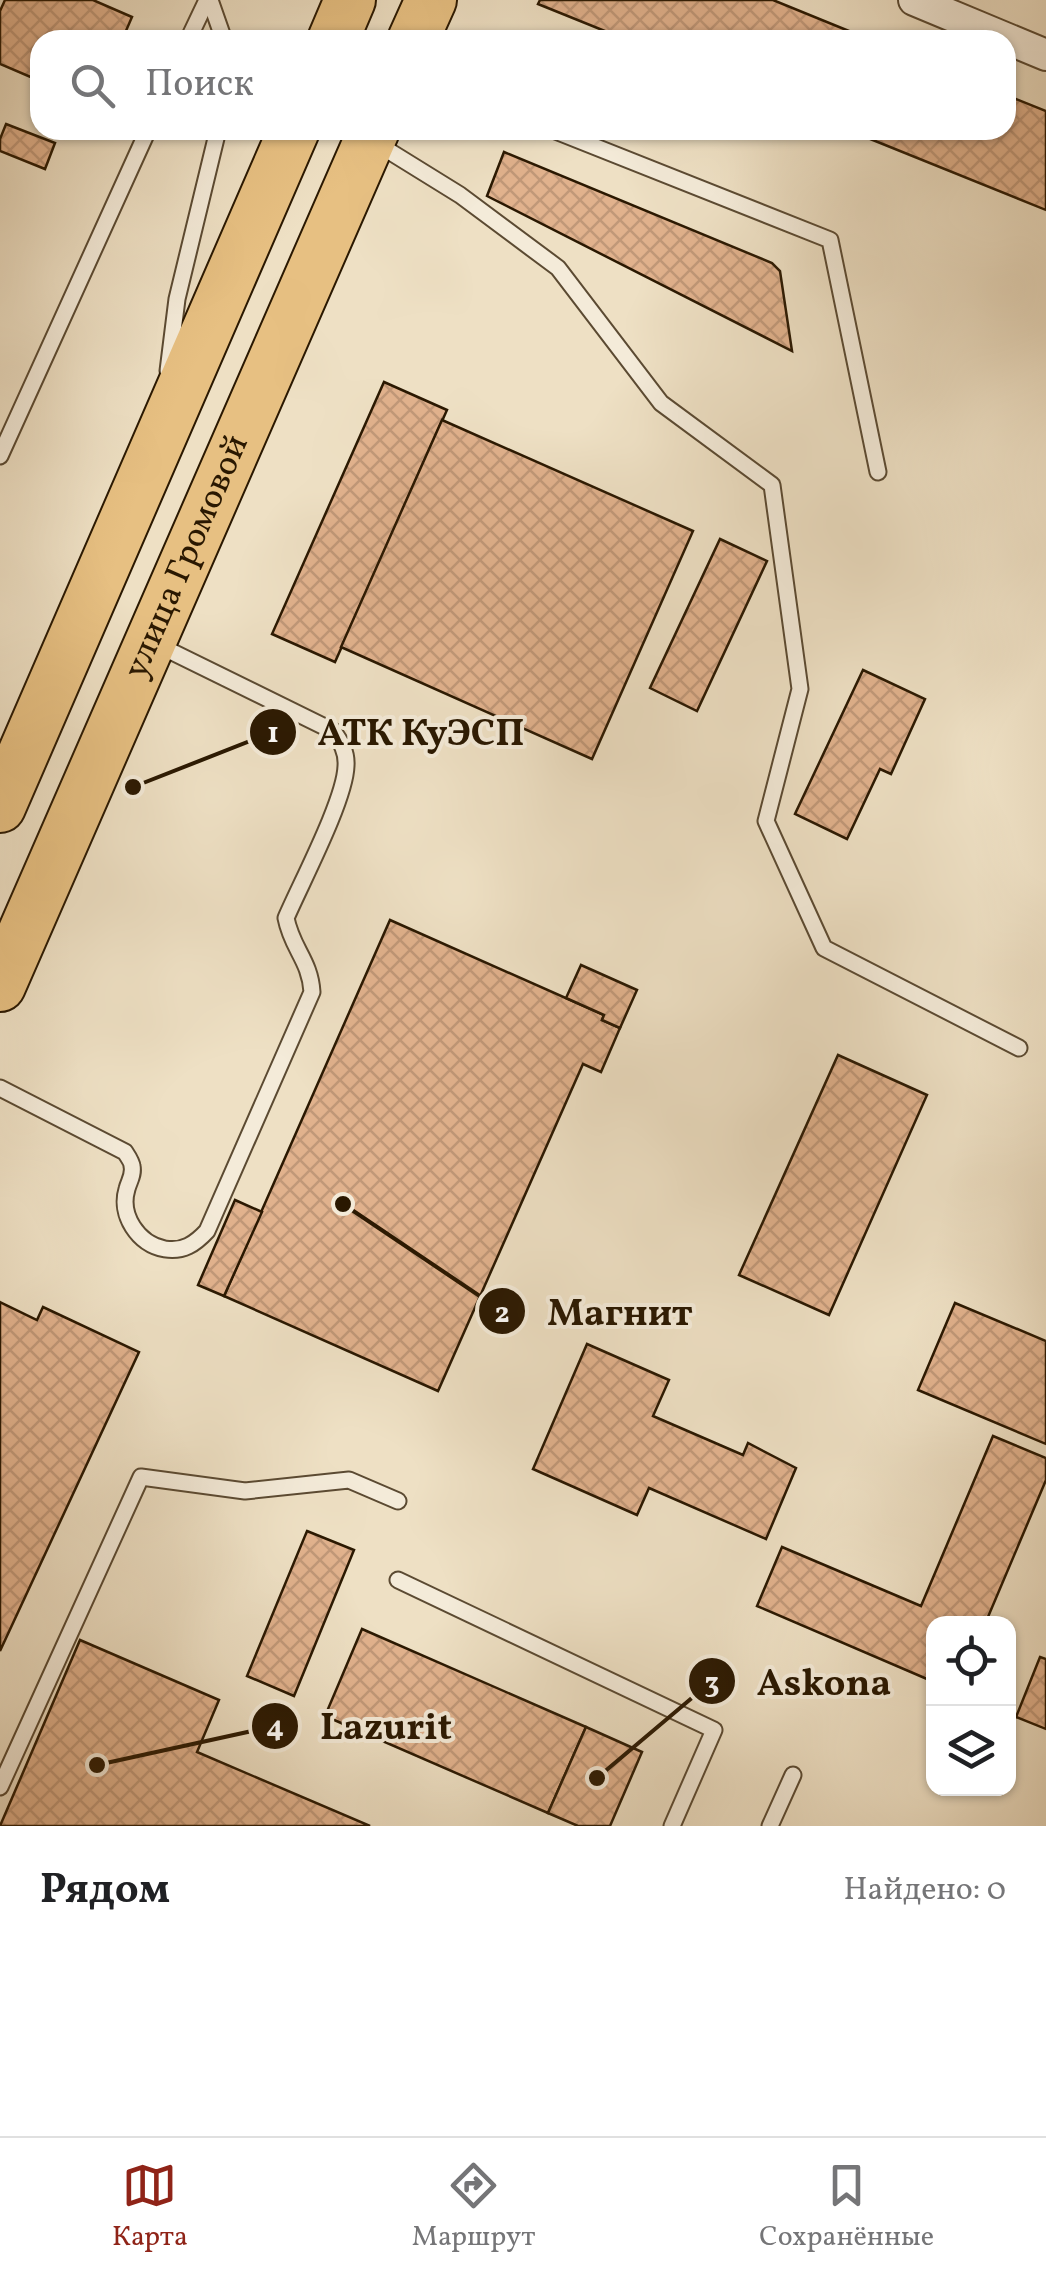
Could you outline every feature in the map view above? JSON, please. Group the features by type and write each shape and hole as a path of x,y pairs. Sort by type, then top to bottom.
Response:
{"main road":[{"path":"336,30 350,0"},
{"path":"418,30 431,0"},
{"name":"улица Громовой","path":"0,807 290,140"},
{"name":"улица Громовой","path":"0,986 370,140"}],"street":[{"path":"914,0 985,30"},
{"path":"1016,43 1046,56"}],"lane":[{"path":"193,30 208,0"},
{"path":"208,0 220,30"},
{"path":"0,456 143,140"},
{"path":"159,441 177,299 216,140"},
{"path":"379,140 460,194 558,268 662,403 772,485 800,689 766,821 824,948 1020,1048"},
{"path":"578,140 830,240 878,472"},
{"path":"0,1088 125,1152 132,1164 126,1191 130,1224 151,1244 180,1249 194,1244 207,1231 312,992 310,969 290,938 286,918 341,790 346,766 344,746 334,731 151,642"},
{"path":"0,1788 7,1754 141,1477 244,1491 349,1480 398,1501"},
{"path":"398,1580 714,1730 672,1826"},
{"path":"770,1826 793,1775"}],"building":[{"path":"5,0 93,0 132,17 126,30 30,30 30,77 0,64 0,11"},
{"path":"540,0 773,0 846,30 602,30 538,4"},
{"path":"1016,99 1046,111 1046,210 873,140 1016,140"},
{"path":"6,124 30,133 30,140 55,143 45,169 0,151"},
{"path":"504,152 772,263 780,271 792,351 487,196"},
{"path":"384,382 447,410 335,662 272,634"},
{"path":"442,420 693,531 592,759 341,647"},
{"path":"720,539 767,561 697,711 650,688"},
{"path":"863,670 925,699 891,774 880,769 847,839 795,814"},
{"path":"390,920 604,1015 602,1020 620,1028 601,1072 583,1064 438,1391 224,1296"},
{"path":"581,965 637,990 620,1028 602,1020 604,1015 566,998"},
{"path":"838,1055 927,1095 829,1315 739,1275"},
{"path":"235,1200 262,1212 224,1296 198,1285"},
{"path":"0,1302 37,1320 43,1307 139,1352 0,1651"},
{"path":"955,1303 1046,1341 1046,1444 918,1390"},
{"path":"587,1344 669,1380 653,1416 743,1455 748,1443 796,1468 766,1539 649,1488 637,1515 533,1469"},
{"path":"993,1436 1046,1458 1046,1480 988,1616 926,1616 926,1679 757,1606 782,1547 921,1606"},
{"path":"307,1531 354,1550 294,1696 247,1676"},
{"path":"362,1629 586,1727 548,1813 325,1716"},
{"path":"80,1640 219,1700 197,1752 370,1826 0,1826"},
{"path":"1040,1657 1046,1659 1046,1729 1016,1717"},
{"path":"586,1727 642,1752 610,1826 578,1826 548,1813"}],"place":[{"name":"АТК КуЭСП","path":"133,787"},
{"name":"Магнит","path":"343,1204"},
{"name":"Lazurit","path":"97,1765"},
{"name":"Askona","path":"597,1778"}]}
